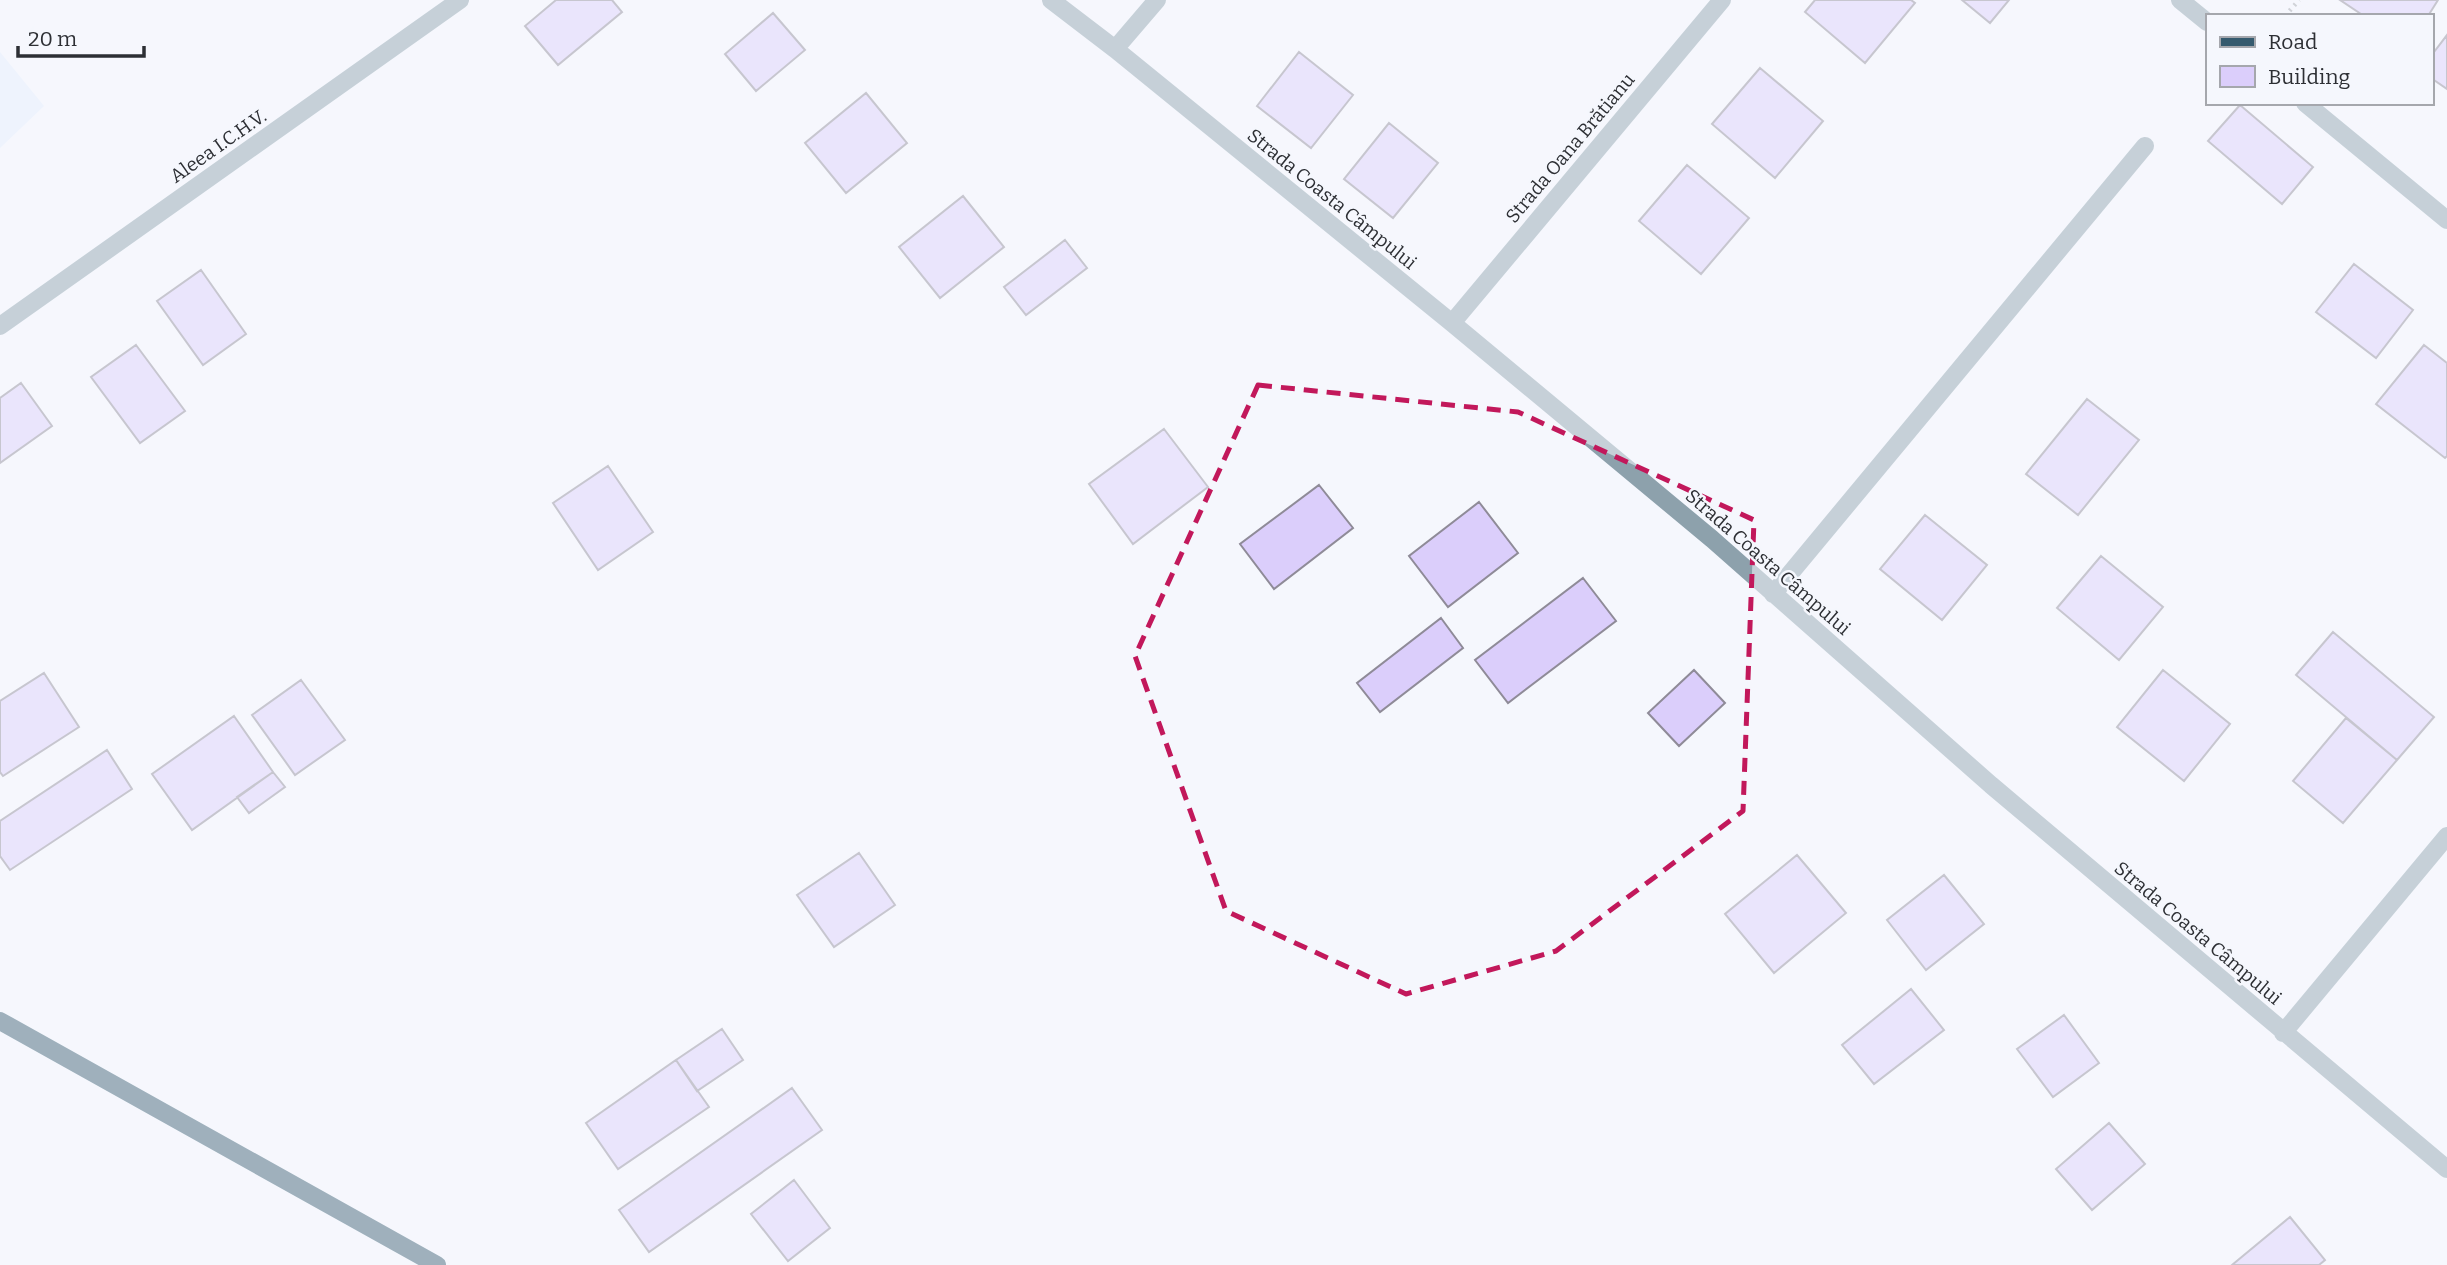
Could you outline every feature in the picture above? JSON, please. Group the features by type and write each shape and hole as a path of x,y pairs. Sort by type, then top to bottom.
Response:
{"main road":[{"path":"0,1021 437,1265"}],"street":[{"name":"Aleea I.C.H.V.","path":"0,326 460,0"},
{"name":"Strada Coasta Câmpului","path":"1051,0 1452,323 1712,539 1992,785 2447,1169"},
{"path":"1115,49 1157,0"},
{"name":"Strada Oana Brătianu","path":"1452,323 1722,0"},
{"path":"2180,0 2206,21"},
{"path":"2307,105 2447,220"},
{"path":"1773,594 2145,146"},
{"path":"2283,1033 2447,836"}],"path":[{"path":"2287,14 2299,0"}],"highlighted area":[{"path":"1258,385 1518,412 1754,520 1743,811 1556,951 1406,994 1226,911 1135,656"}],"shaded area":[{"path":"0,52 44,106 0,148"}],"building":[{"path":"556,0 612,0 622,12 558,65 525,26"},
{"path":"1815,0 1911,0 1915,3 1865,63 1805,12"},
{"path":"1962,0 2009,0 1990,23"},
{"path":"2340,0 2438,0 2429,14 2361,14"},
{"path":"773,13 805,50 756,91 725,54"},
{"path":"2447,35 2447,89 2433,79 2433,53"},
{"path":"1299,52 1353,95 1311,148 1257,106"},
{"path":"1760,68 1823,121 1775,178 1712,124"},
{"path":"866,93 907,143 846,193 805,143"},
{"path":"2240,105 2313,167 2282,204 2208,141"},
{"path":"1389,123 1438,163 1393,218 1344,179"},
{"path":"1687,165 1749,218 1701,274 1639,221"},
{"path":"963,196 1004,247 940,298 899,247"},
{"path":"1065,240 1087,268 1026,315 1004,287"},
{"path":"2354,264 2413,310 2376,358 2316,312"},
{"path":"201,270 246,334 203,365 157,301"},
{"path":"136,345 185,411 140,443 91,377"},
{"path":"2424,345 2447,363 2445,458 2376,404"},
{"path":"21,383 52,426 0,463 0,398"},
{"path":"2087,399 2139,440 2078,515 2026,474"},
{"path":"1164,429 1208,487 1133,544 1089,484"},
{"path":"608,466 653,532 598,570 553,503"},
{"path":"1319,485 1353,528 1274,589 1240,544"},
{"path":"1479,502 1518,553 1448,607 1409,556"},
{"path":"1925,515 1987,565 1942,620 1880,569"},
{"path":"2101,556 2163,607 2119,660 2057,608"},
{"path":"1583,578 1616,621 1508,703 1475,660"},
{"path":"1441,618 1463,648 1380,712 1357,683"},
{"path":"2333,632 2434,717 2397,760 2296,675"},
{"path":"1694,670 1725,703 1679,746 1648,713"},
{"path":"2163,670 2230,724 2184,781 2117,727"},
{"path":"44,673 79,727 3,776 0,772 0,701"},
{"path":"301,680 345,740 295,775 252,715"},
{"path":"234,716 273,772 192,830 152,774"},
{"path":"2346,718 2397,760 2343,823 2293,781"},
{"path":"107,750 132,789 10,870 0,856 0,821"},
{"path":"273,772 285,787 249,813 237,797"},
{"path":"859,853 895,905 834,947 797,895"},
{"path":"1797,855 1846,913 1774,973 1725,914"},
{"path":"1944,875 1984,924 1926,970 1887,920"},
{"path":"1911,989 1944,1030 1874,1084 1842,1045"},
{"path":"2064,1015 2099,1063 2053,1097 2017,1049"},
{"path":"722,1029 743,1060 697,1091 676,1060"},
{"path":"676,1060 709,1107 618,1169 586,1123"},
{"path":"792,1088 822,1130 649,1252 619,1210"},
{"path":"2109,1123 2145,1164 2092,1210 2056,1169"},
{"path":"794,1180 830,1228 788,1261 751,1214"},
{"path":"2290,1217 2325,1260 2319,1265 2232,1265"}]}
